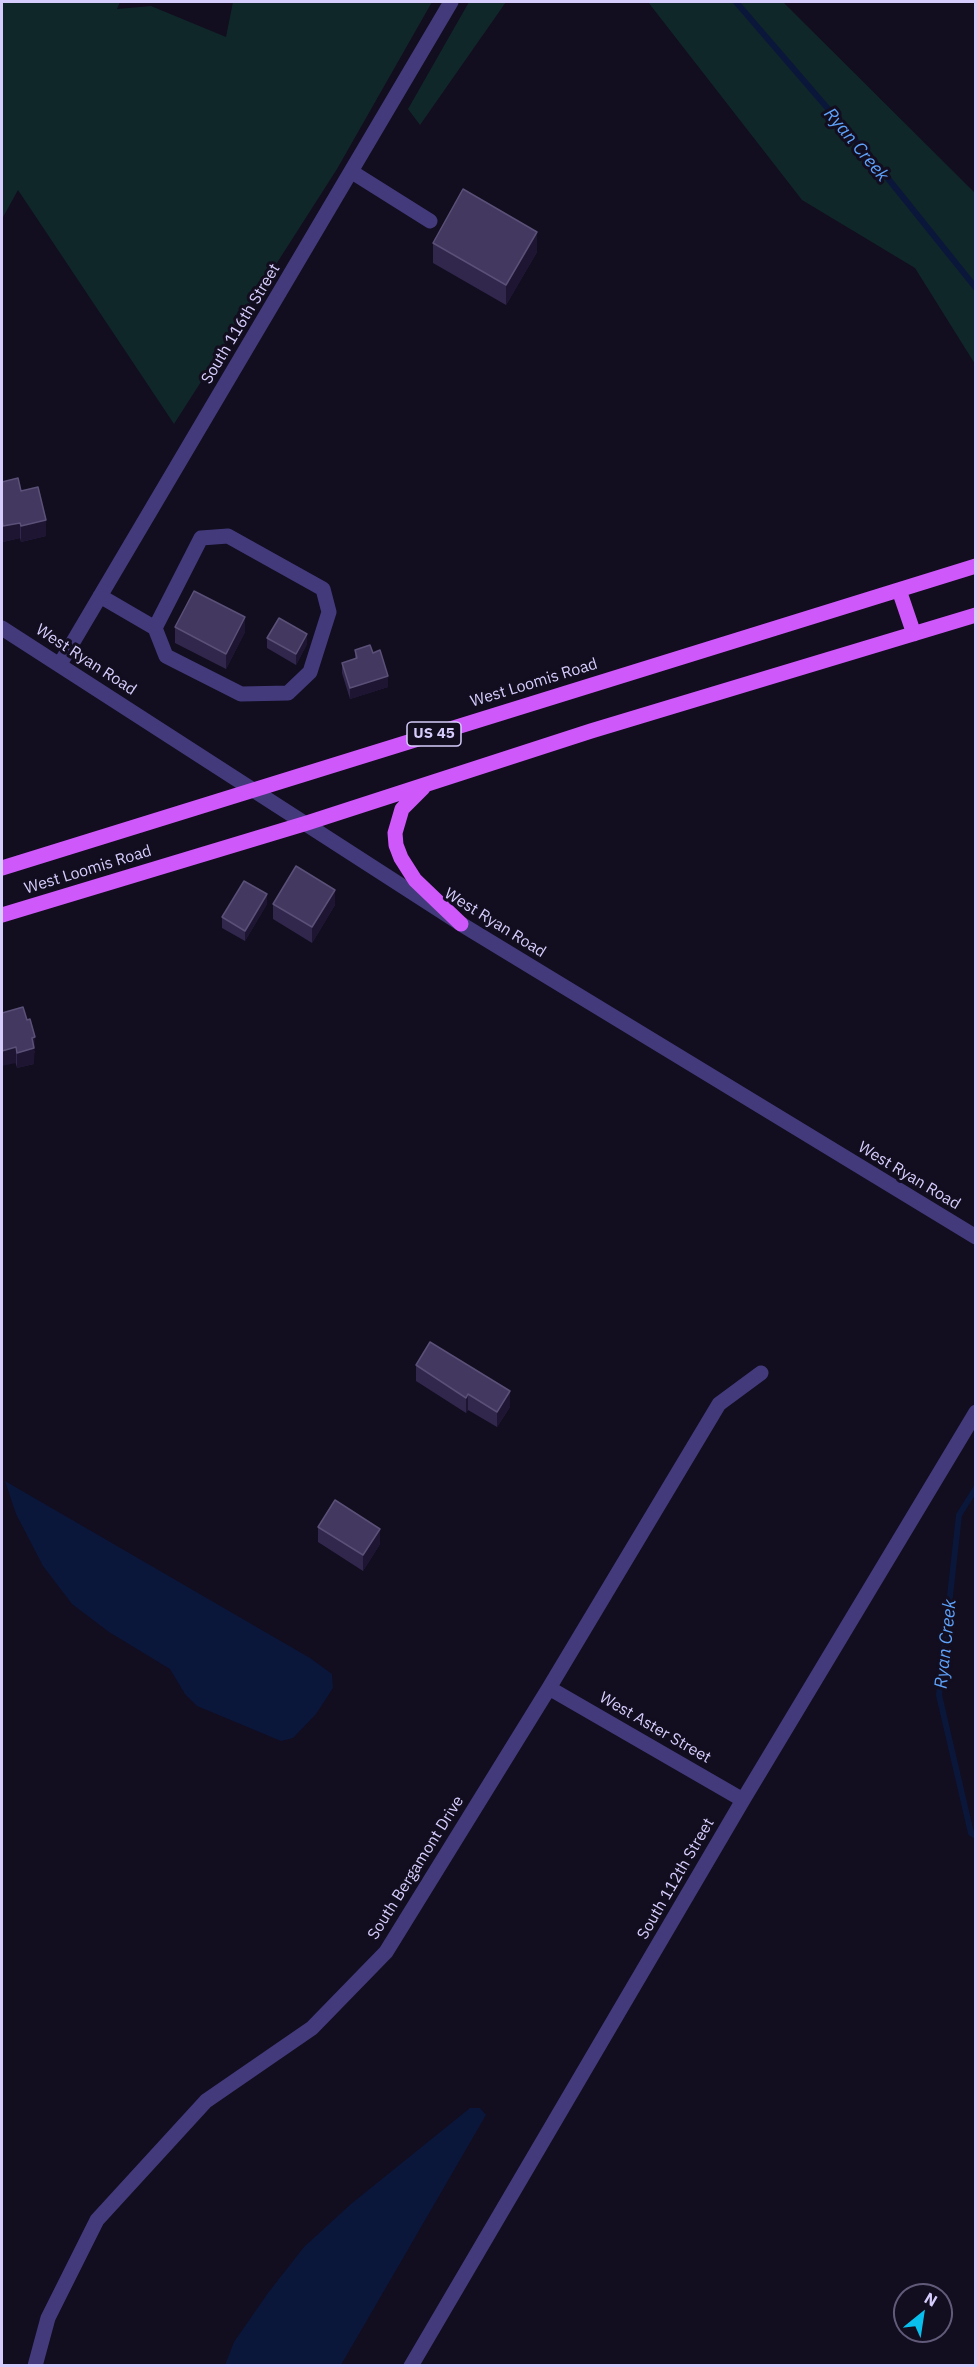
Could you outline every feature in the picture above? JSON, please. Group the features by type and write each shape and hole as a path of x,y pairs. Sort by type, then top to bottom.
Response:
{"main road":[{"name":"West Loomis Road","path":"2,868 975,566"},
{"path":"899,590 914,634"},
{"name":"West Loomis Road","path":"2,915 307,823 602,728 975,615"},
{"path":"425,786 402,809 395,833 396,845 401,858 416,880 461,924"}],"street":[{"name":"South 116th Street","path":"60,664 451,2"},
{"path":"352,172 430,220"},
{"path":"100,596 155,628 166,656 242,694 288,693 310,672 329,612 323,589 228,536 201,538 155,628"},
{"name":"West Ryan Road","path":"2,628 461,924 975,1237"},
{"name":"South Bergamont Drive","path":"36,2366 48,2318 98,2220 206,2101 312,2028 386,1952 549,1688 719,1404 761,1373"},
{"name":"South 112th Street","path":"411,2366 743,1800 975,1413"},
{"name":"West Aster Street","path":"549,1688 743,1800"}],"green space":[{"path":"2,2 120,2 117,9 151,6 226,37 233,2 432,2 337,169 174,424 18,190 2,219"},
{"path":"469,2 506,2 420,125 408,109"},
{"path":"648,2 783,2 975,193 975,364 915,268 802,200"}],"water":[{"path":"5,1481 310,1658 332,1674 333,1688 316,1714 293,1738 281,1741 197,1706 185,1694 170,1669 109,1632 72,1604 43,1566 16,1514"},
{"path":"470,2108 480,2108 486,2115 341,2365 225,2365 234,2342 304,2247 351,2204"}],"building":[{"path":"463,189 537,232 506,285 433,243"},
{"path":"18,478 21,491 38,487 46,520 21,526 20,523 3,526 2,482"},
{"path":"194,591 245,617 226,654 175,627"},
{"path":"279,618 307,634 296,654 267,638"},
{"path":"370,645 373,653 380,650 388,676 350,688 342,663 357,658 355,650"},
{"path":"296,866 335,890 312,927 273,904"},
{"path":"244,881 267,894 245,931 222,917"},
{"path":"23,1007 27,1020 30,1019 35,1037 32,1038 34,1048 17,1053 16,1047 2,1051 2,1013"},
{"path":"430,1342 510,1391 497,1412 468,1394 466,1398 416,1365"},
{"path":"335,1500 380,1529 363,1555 318,1527"}],"waterway":[{"name":"Ryan Creek","path":"736,2 886,176 976,288"},
{"name":"Ryan Creek","path":"976,1488 959,1515 939,1695 971,1833 976,1836"}]}
